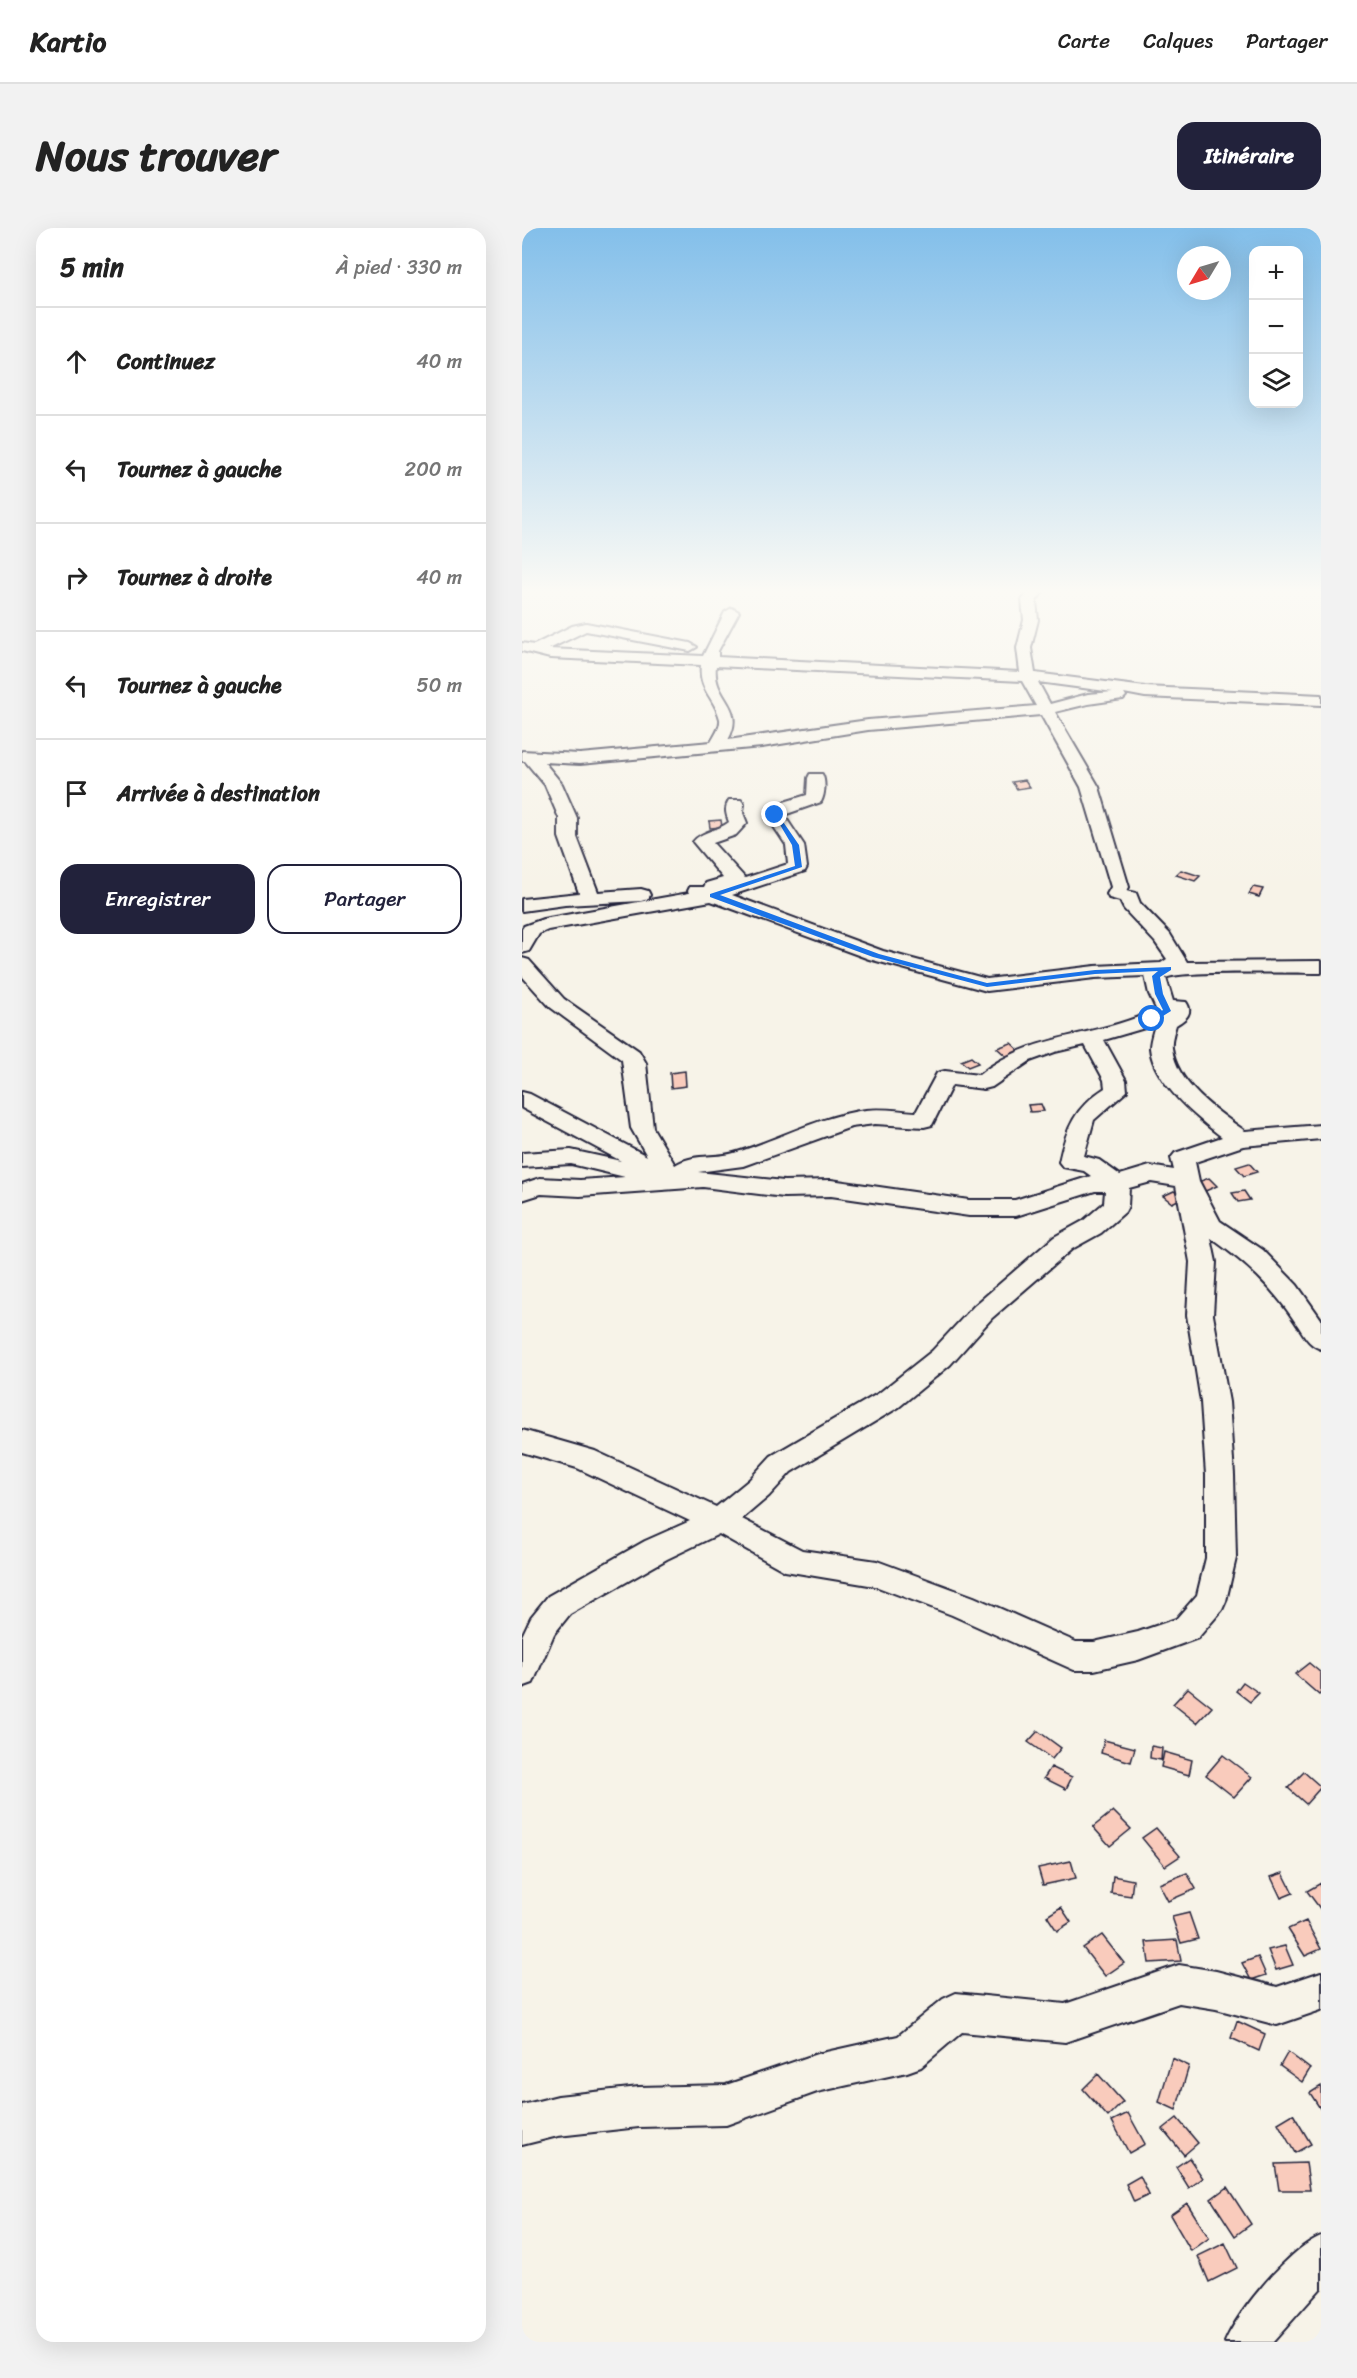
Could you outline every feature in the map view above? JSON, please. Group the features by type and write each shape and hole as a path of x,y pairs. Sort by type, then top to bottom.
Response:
{"street":[{"path":"712,691 728,720 727,728 717,746"},
{"path":"1034,691 1090,787 1120,887 1116,894 1129,897 1131,905 1163,938 1178,960 1174,984 1179,995 1179,1014 1166,1022 1160,1048 1170,1073 1208,1116 1240,1139"},
{"path":"1136,691 1321,700"},
{"path":"526,756 580,759 775,741 868,725 1044,710 1088,699 1145,692"},
{"path":"526,756 553,784 568,818 568,837 591,898"},
{"path":"522,947 531,930 543,925 705,893 798,867 795,845 775,815 780,809 816,798 816,778"},
{"path":"522,905 591,898 705,893 724,885 736,878 702,842 711,837 729,833 738,823 734,813 735,804"},
{"path":"705,893 876,955 987,985 1095,972 1321,967"},
{"path":"522,964 557,1003 631,1056 635,1063 642,1128 670,1179"},
{"path":"522,1160 571,1157 670,1179 691,1164 732,1161 785,1145 812,1131 868,1117 924,1120 945,1078 984,1082 1004,1065 1032,1050 1092,1037 1152,1019 1167,1011 1159,994 1155,976 1176,969"},
{"path":"1092,1037 1115,1080 1116,1090 1093,1104 1080,1121 1071,1162 1091,1165 1117,1184"},
{"path":"522,1099 670,1179"},
{"path":"522,1441 585,1459 719,1521 796,1562 877,1574 963,1606 1074,1656 1094,1656 1138,1646 1186,1629 1211,1602 1221,1558 1220,1475 1215,1402 1200,1315 1203,1262 1183,1158 1240,1139 1321,1132"},
{"path":"522,1192 540,1186 580,1188 670,1179 704,1179 784,1189 831,1188 969,1208 1016,1208 1094,1183 1117,1184 1150,1174 1187,1180"},
{"path":"1187,1180 1211,1226 1261,1263 1288,1291 1321,1339"},
{"path":"522,1673 542,1626 559,1605 656,1550 719,1521 759,1488 781,1464 889,1400 942,1358 983,1312 1063,1243 1092,1227 1116,1206 1117,1184"},
{"path":"522,2125 558,2116 639,2107 726,2105 817,2073 907,2053 956,2012 1065,2023 1179,1984 1216,1990 1277,2006 1321,1991"},
{"path":"1247,2342 1266,2315 1321,2257"}],"building":[{"path":"1025,780 1030,787 1017,789 1012,782"},
{"path":"721,820 722,827 710,828 709,821"},
{"path":"1181,870 1200,876 1195,881 1176,875"},
{"path":"1253,887 1263,889 1259,897 1249,894"},
{"path":"1011,1043 1022,1053 1008,1058 997,1048"},
{"path":"971,1057 978,1063 968,1067 961,1061"},
{"path":"685,1071 686,1086 671,1088 670,1073"},
{"path":"1041,1104 1044,1111 1030,1112 1028,1105"},
{"path":"1249,1163 1257,1172 1244,1176 1236,1167"},
{"path":"1209,1178 1217,1186 1203,1192 1195,1183"},
{"path":"1174,1191 1182,1198 1172,1203 1163,1196"},
{"path":"1244,1191 1250,1200 1238,1202 1232,1193"},
{"path":"1309,1663 1321,1673 1321,1693 1319,1695 1295,1674"},
{"path":"1243,1682 1259,1693 1250,1702 1236,1691"},
{"path":"1188,1688 1212,1707 1197,1723 1173,1704"},
{"path":"1038,1731 1061,1748 1052,1759 1028,1742"},
{"path":"1104,1740 1135,1748 1131,1762 1101,1753"},
{"path":"1151,1746 1162,1748 1161,1760 1150,1758"},
{"path":"1164,1752 1192,1760 1189,1775 1161,1767"},
{"path":"1223,1755 1252,1777 1234,1797 1206,1775"},
{"path":"1051,1767 1072,1777 1066,1789 1044,1778"},
{"path":"1304,1772 1321,1787 1306,1804 1288,1788"},
{"path":"1113,1811 1131,1829 1110,1846 1093,1827"},
{"path":"1156,1828 1180,1856 1165,1866 1142,1838"},
{"path":"1071,1861 1076,1878 1043,1885 1038,1868"},
{"path":"1187,1873 1196,1889 1168,1901 1159,1884"},
{"path":"1283,1873 1293,1893 1281,1898 1271,1877"},
{"path":"1113,1876 1133,1880 1131,1896 1111,1893"},
{"path":"1321,1883 1321,1910 1307,1891"},
{"path":"1061,1907 1071,1922 1057,1931 1047,1916"},
{"path":"1189,1913 1198,1939 1181,1943 1172,1917"},
{"path":"1306,1921 1321,1949 1305,1956 1288,1929"},
{"path":"1102,1935 1124,1963 1105,1976 1083,1948"},
{"path":"1177,1940 1181,1961 1149,1963 1146,1942"},
{"path":"1285,1946 1293,1965 1276,1970 1268,1950"},
{"path":"1258,1957 1266,1975 1251,1980 1242,1963"},
{"path":"1237,2021 1265,2034 1259,2051 1231,2038"},
{"path":"1288,2052 1310,2069 1302,2082 1280,2066"},
{"path":"1172,2058 1189,2066 1176,2110 1159,2102"},
{"path":"1098,2074 1123,2102 1108,2117 1083,2089"},
{"path":"1321,2086 1321,2110 1310,2093"},
{"path":"1128,2113 1145,2144 1129,2153 1112,2121"},
{"path":"1293,2114 1311,2144 1295,2153 1278,2123"},
{"path":"1177,2118 1198,2143 1184,2155 1163,2129"},
{"path":"1189,2158 1203,2178 1189,2188 1176,2167"},
{"path":"1306,2163 1310,2190 1279,2190 1275,2164"},
{"path":"1140,2176 1149,2195 1134,2202 1126,2184"},
{"path":"1227,2187 1251,2224 1235,2236 1211,2199"},
{"path":"1187,2203 1209,2238 1191,2251 1170,2215"},
{"path":"1225,2243 1237,2268 1209,2282 1198,2256"}],"route":[{"path":"775,815 795,845 798,867 713,895 876,955 987,985 1095,972 1168,969 1155,976 1159,994 1167,1011 1152,1019"}]}
